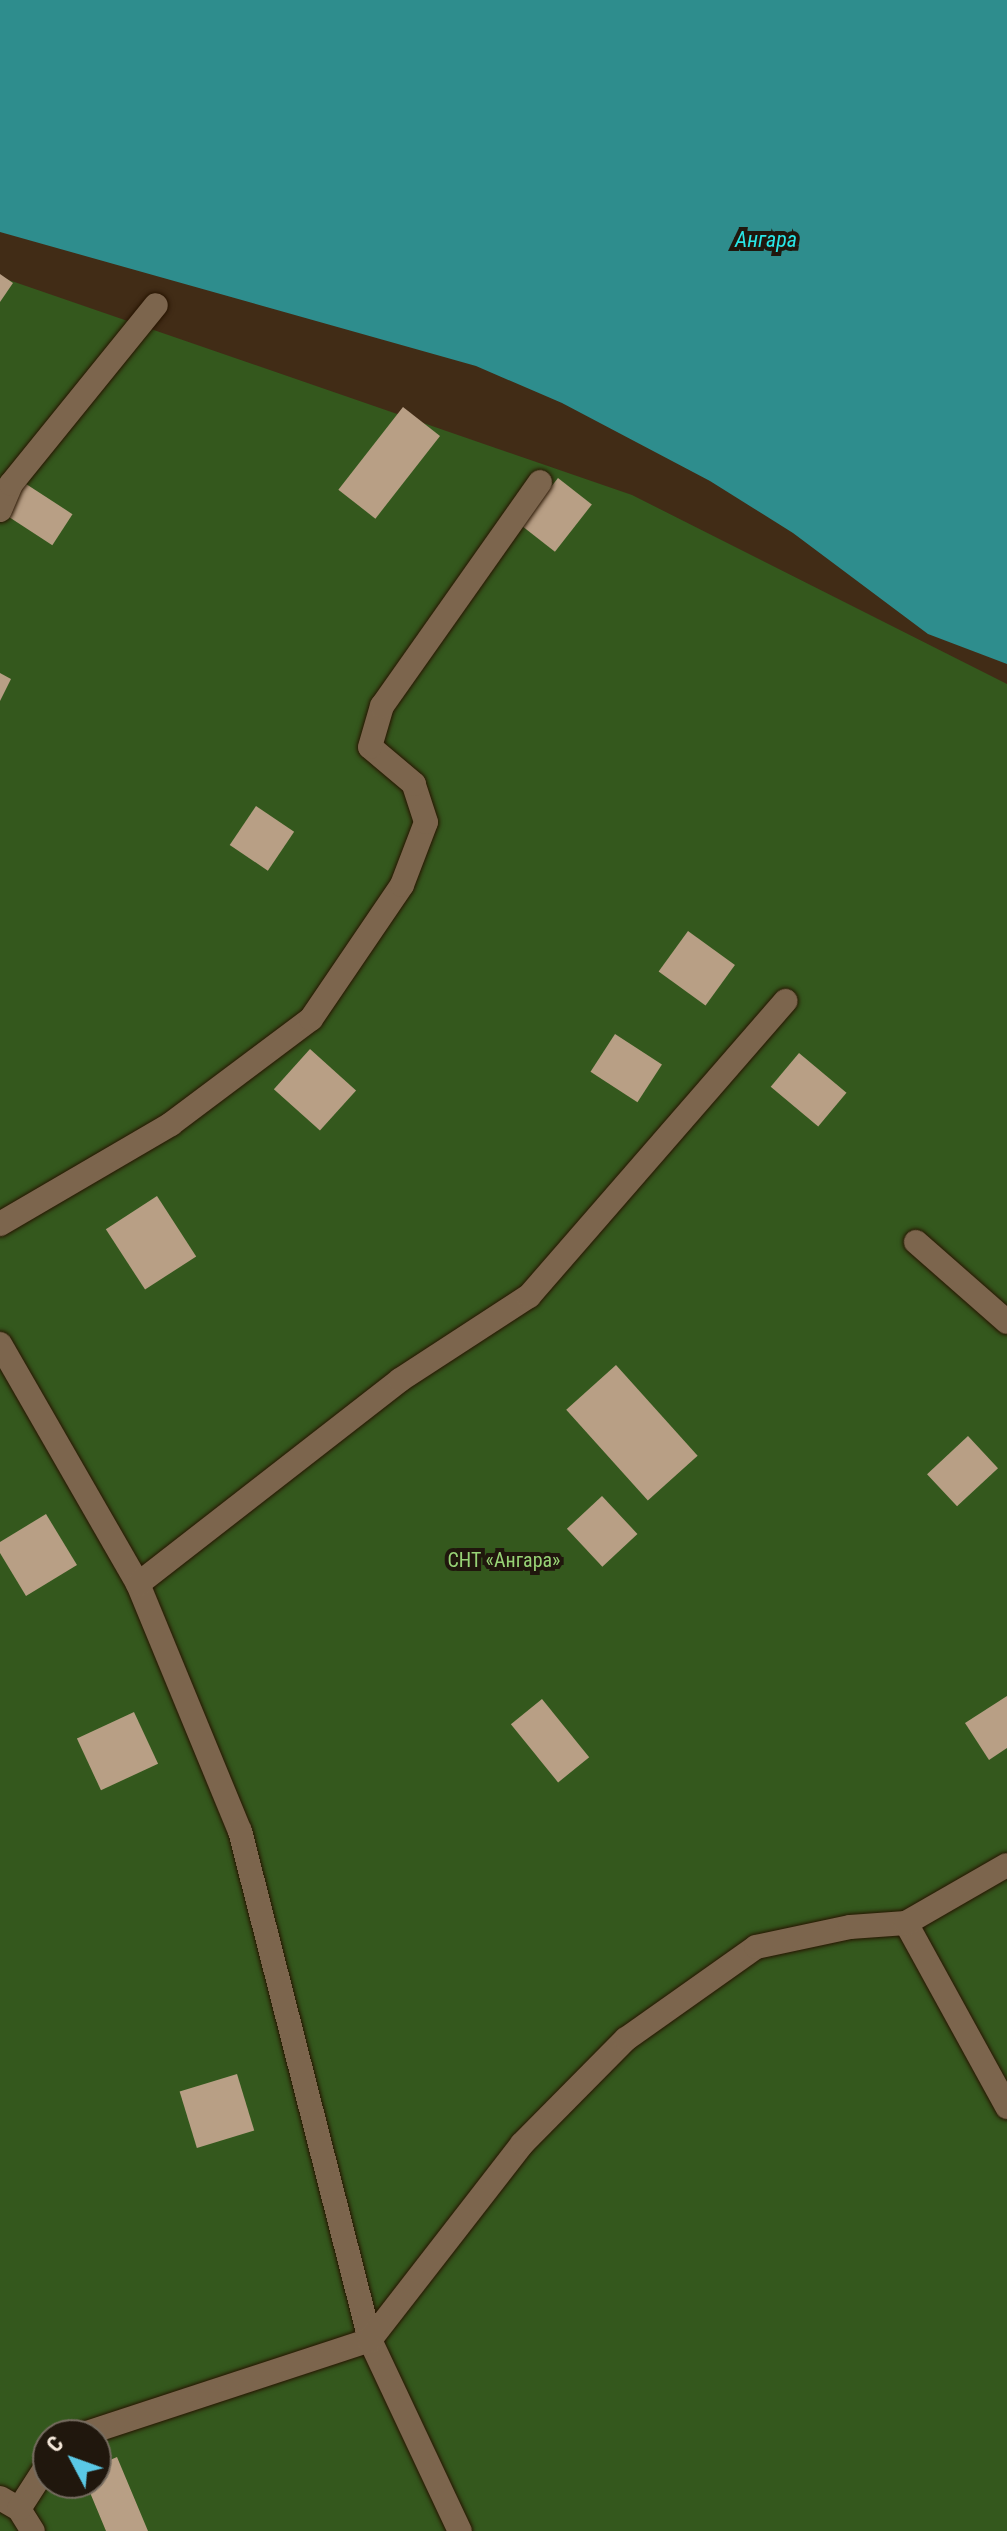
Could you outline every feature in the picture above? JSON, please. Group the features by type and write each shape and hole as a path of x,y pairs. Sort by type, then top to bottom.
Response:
{"street":[{"path":"0,510 11,484 156,305"},
{"path":"0,1224 171,1124 311,1019 402,885 426,822 414,784 370,747 382,706 540,482"},
{"path":"138,1584 400,1380 529,1296 785,1001"},
{"path":"916,1242 1007,1322"},
{"path":"0,1344 138,1584 240,1831 370,2340 460,2531"},
{"path":"112,2425 370,2340 522,2144 626,2039 756,1947 850,1927 906,1923 1007,1865"},
{"path":"906,1923 1007,2107"},
{"path":"32,2481 10,2504 33,2531"}],"green space":[{"name":"СНТ «Ангара»","path":"0,277 632,495 1007,684 1007,2531 0,2531"}],"water":[{"name":"Ангара","path":"0,0 1007,0 1007,664 928,634 793,533 710,481 562,403 476,366 0,232"}],"building":[{"path":"0,274 13,283 0,302"},
{"path":"403,407 440,436 375,519 338,490"},
{"path":"558,478 592,504 555,552 521,525"},
{"path":"23,482 72,514 52,545 3,513"},
{"path":"0,673 11,679 0,701"},
{"path":"256,806 294,832 268,871 230,845"},
{"path":"688,931 735,965 706,1006 659,971"},
{"path":"615,1034 662,1064 637,1102 590,1072"},
{"path":"310,1049 356,1090 320,1131 274,1089"},
{"path":"799,1053 846,1093 818,1127 771,1087"},
{"path":"157,1196 196,1256 145,1290 106,1229"},
{"path":"616,1365 698,1456 648,1500 566,1410"},
{"path":"968,1436 998,1468 957,1506 927,1474"},
{"path":"602,1496 637,1534 602,1567 567,1529"},
{"path":"46,1514 77,1565 26,1596 0,1553 0,1542"},
{"path":"1007,1696 1007,1748 989,1760 965,1723"},
{"path":"542,1699 589,1757 558,1782 511,1724"},
{"path":"134,1712 158,1764 101,1790 77,1739"},
{"path":"237,2074 254,2130 197,2148 180,2092"},
{"path":"117,2457 148,2531 106,2531 93,2499 112,2499 112,2459"}]}
